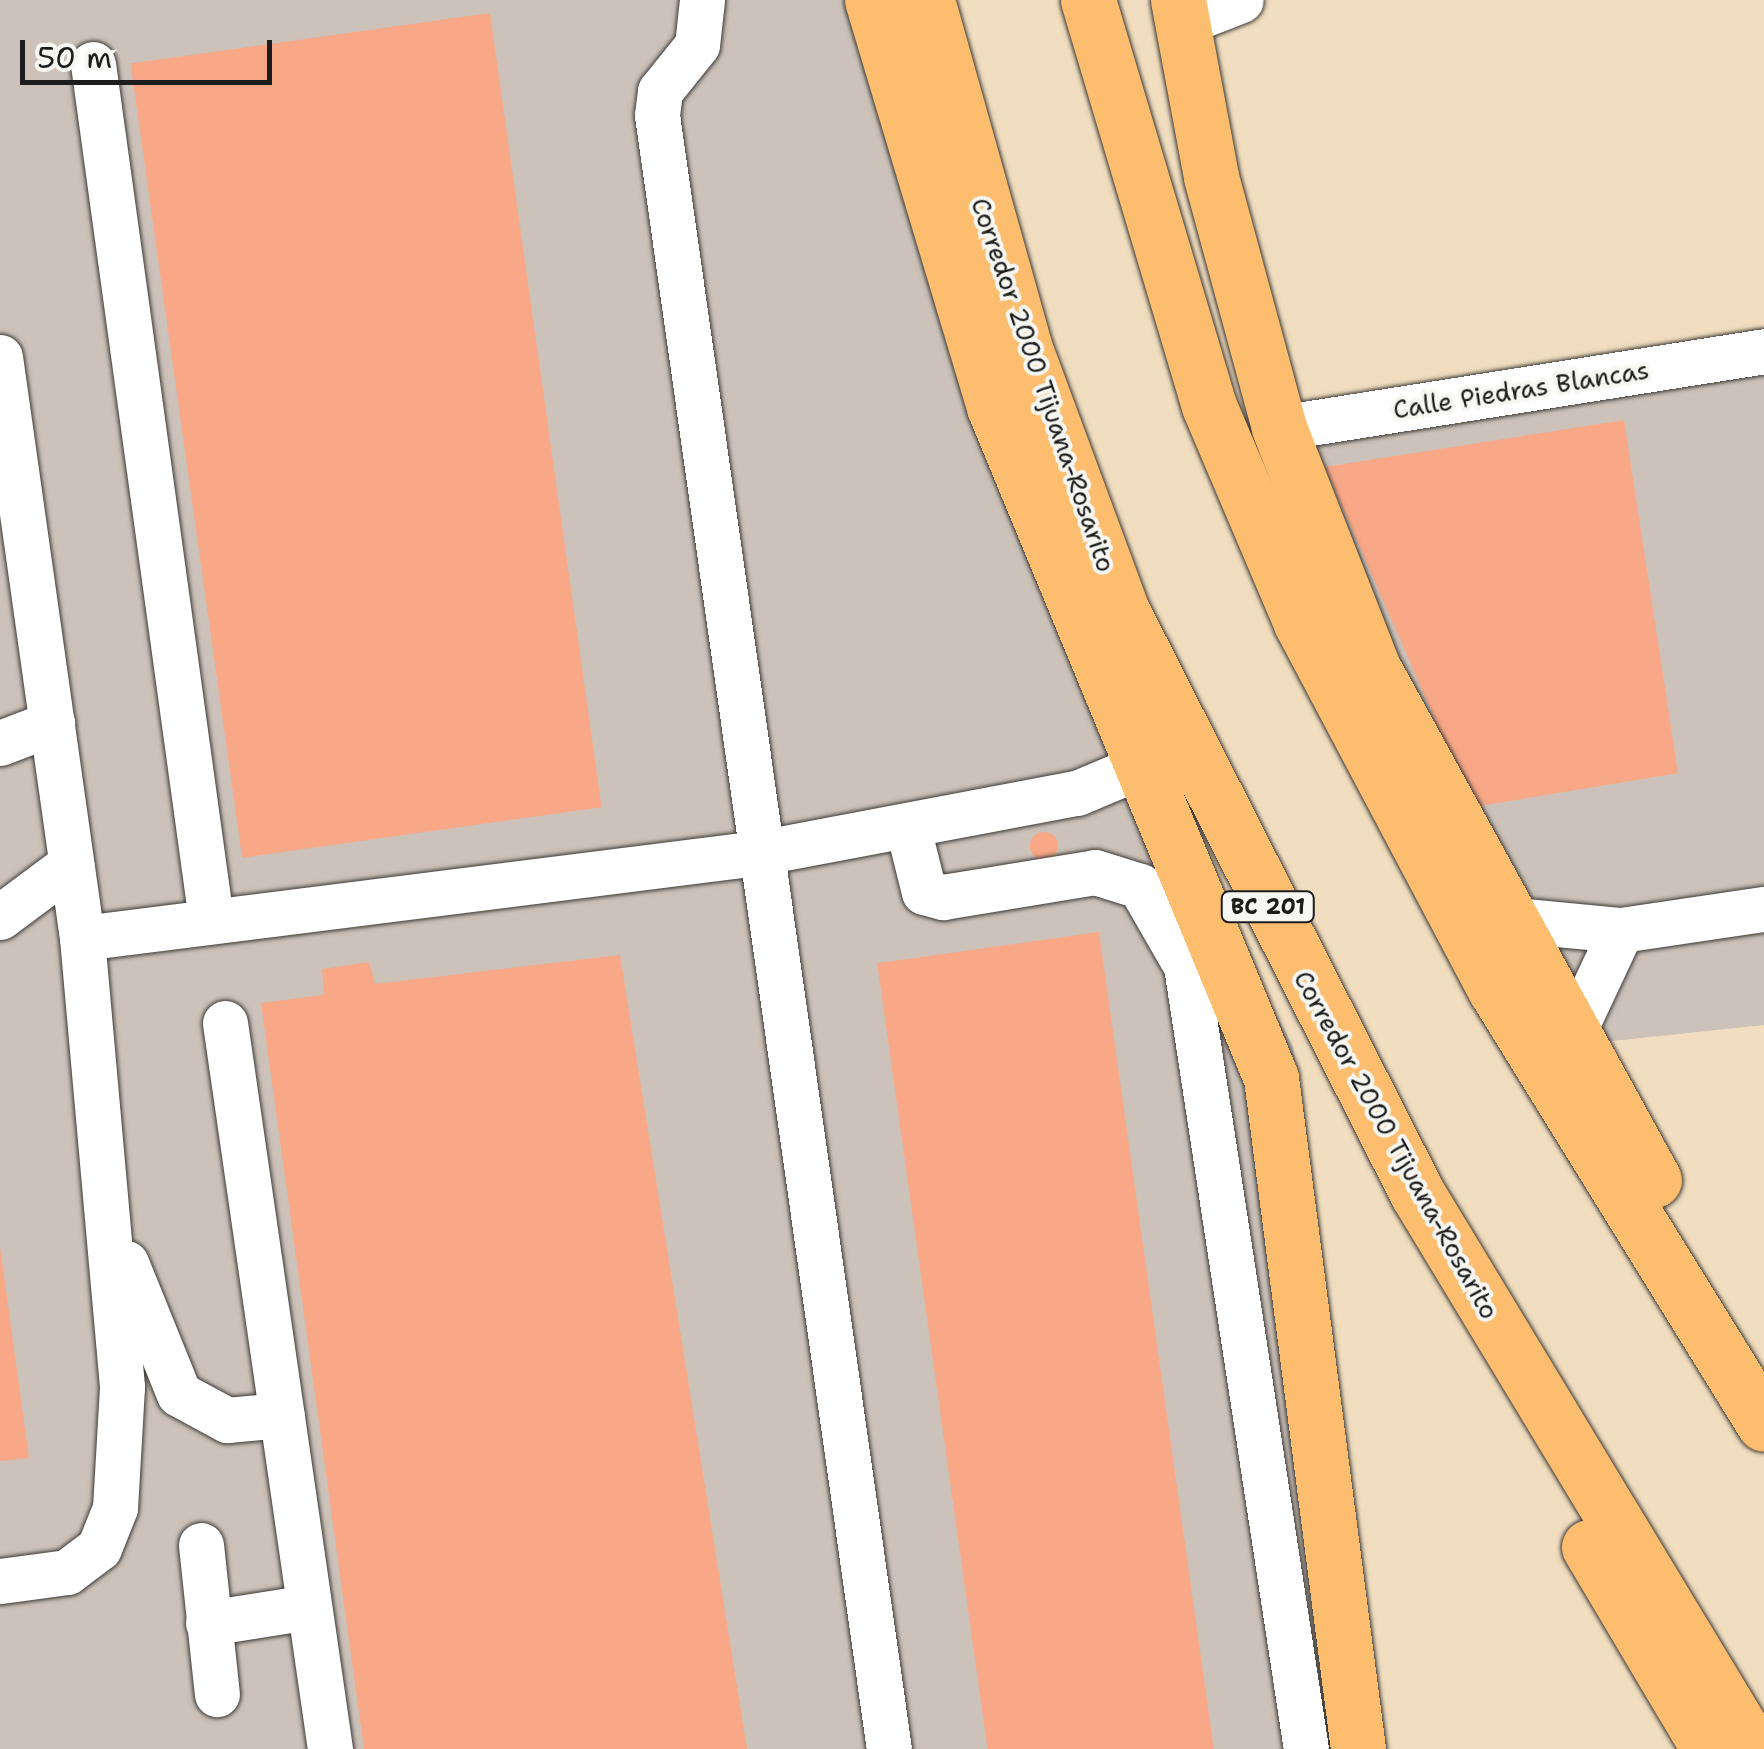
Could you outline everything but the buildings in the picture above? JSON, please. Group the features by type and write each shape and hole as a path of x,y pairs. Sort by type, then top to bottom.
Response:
{"highway":[{"path":"872,0 994,407 1275,1096 1358,1749"},
{"name":"Corredor 2000 Tijuana-Rosarito","path":"927,0 1024,346 1122,611 1344,1062 1506,1344 1753,1749"},
{"path":"1088,0 1210,406 1301,622 1495,990 1764,1424"},
{"path":"1180,11 1211,177 1279,428 1373,668 1570,1039 1764,1367"},
{"path":"1506,1344 1525,1436 1709,1749"}],"street":[{"path":"702,0 698,45 660,91 657,115 758,853 889,1749"},
{"path":"1180,11 1241,0"},
{"path":"93,64 212,920"},
{"name":"Calle Piedras Blancas","path":"1279,428 1764,351"},
{"path":"0,357 82,938 122,1388 115,1508 99,1548 67,1572 0,1581"},
{"path":"0,743 52,723"},
{"path":"82,938 758,853 908,828 1077,793 1139,767"},
{"path":"908,828 924,892 943,896 1096,872 1140,886 1186,966 1306,1749"},
{"path":"0,917 72,864"},
{"path":"1504,920 1621,930 1764,909"},
{"path":"1570,1039 1621,930"},
{"path":"225,1023 330,1749"},
{"path":"107,1214 179,1394 227,1420 282,1415"},
{"path":"200,1545 217,1694"},
{"path":"208,1623 310,1606"}],"shaded area":[{"path":"0,0 885,0 1057,616 1293,1046 1385,1749 0,1749"},
{"path":"1764,341 1764,1025 1574,1045 1243,431"}]}
